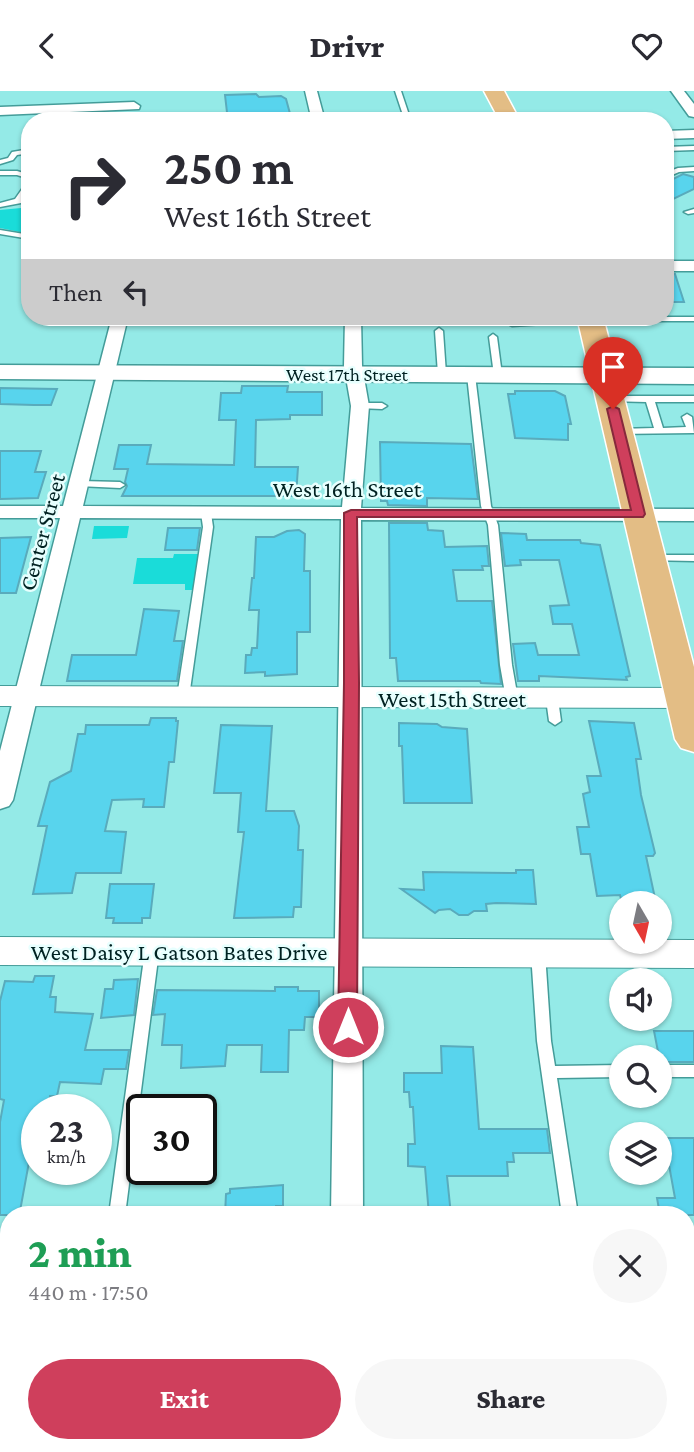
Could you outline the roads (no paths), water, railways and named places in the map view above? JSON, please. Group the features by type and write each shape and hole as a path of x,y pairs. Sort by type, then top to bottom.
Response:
{"main road":[{"path":"494,91 505,112"},
{"path":"593,326 648,558 690,698 694,739"},
{"name":"West 17th Street","path":"0,372 499,375 655,391 694,376"}],"street":[{"path":"133,91 134,112"},
{"path":"311,91 316,112"},
{"path":"677,91 694,113"},
{"path":"0,111 134,106"},
{"path":"674,135 694,134"},
{"path":"674,267 693,268"},
{"name":"Center Street","path":"0,800 14,696 42,626 73,513 118,326"},
{"path":"347,1206 351,513 360,406 354,375 353,326"},
{"name":"West 16th Street","path":"0,512 694,515"},
{"name":"West 15th Street","path":"14,696 512,699 554,710 690,698"},
{"name":"West Daisy L Gatson Bates Drive","path":"0,951 694,954"}],"lane":[{"path":"398,91 405,112"},
{"path":"674,149 694,148"},
{"path":"0,162 11,159 14,153 21,152"},
{"path":"674,172 694,169"},
{"path":"0,173 21,174"},
{"path":"0,205 18,201 21,197"},
{"path":"0,232 21,236"},
{"path":"674,319 694,319"},
{"path":"439,331 442,375"},
{"path":"493,337 499,375"},
{"path":"471,375 488,513 494,525 506,665 512,699"},
{"path":"618,432 693,430 685,408 655,391"},
{"path":"655,391 659,430"},
{"path":"685,408 694,399"},
{"path":"360,406 382,406"},
{"path":"80,484 120,485"},
{"path":"183,697 208,527 206,513"},
{"path":"648,558 694,558"},
{"path":"118,1206 152,951"},
{"path":"537,953 549,1072 569,1206"},
{"path":"549,1072 609,1071"},
{"path":"672,1071 694,1071"}]}
